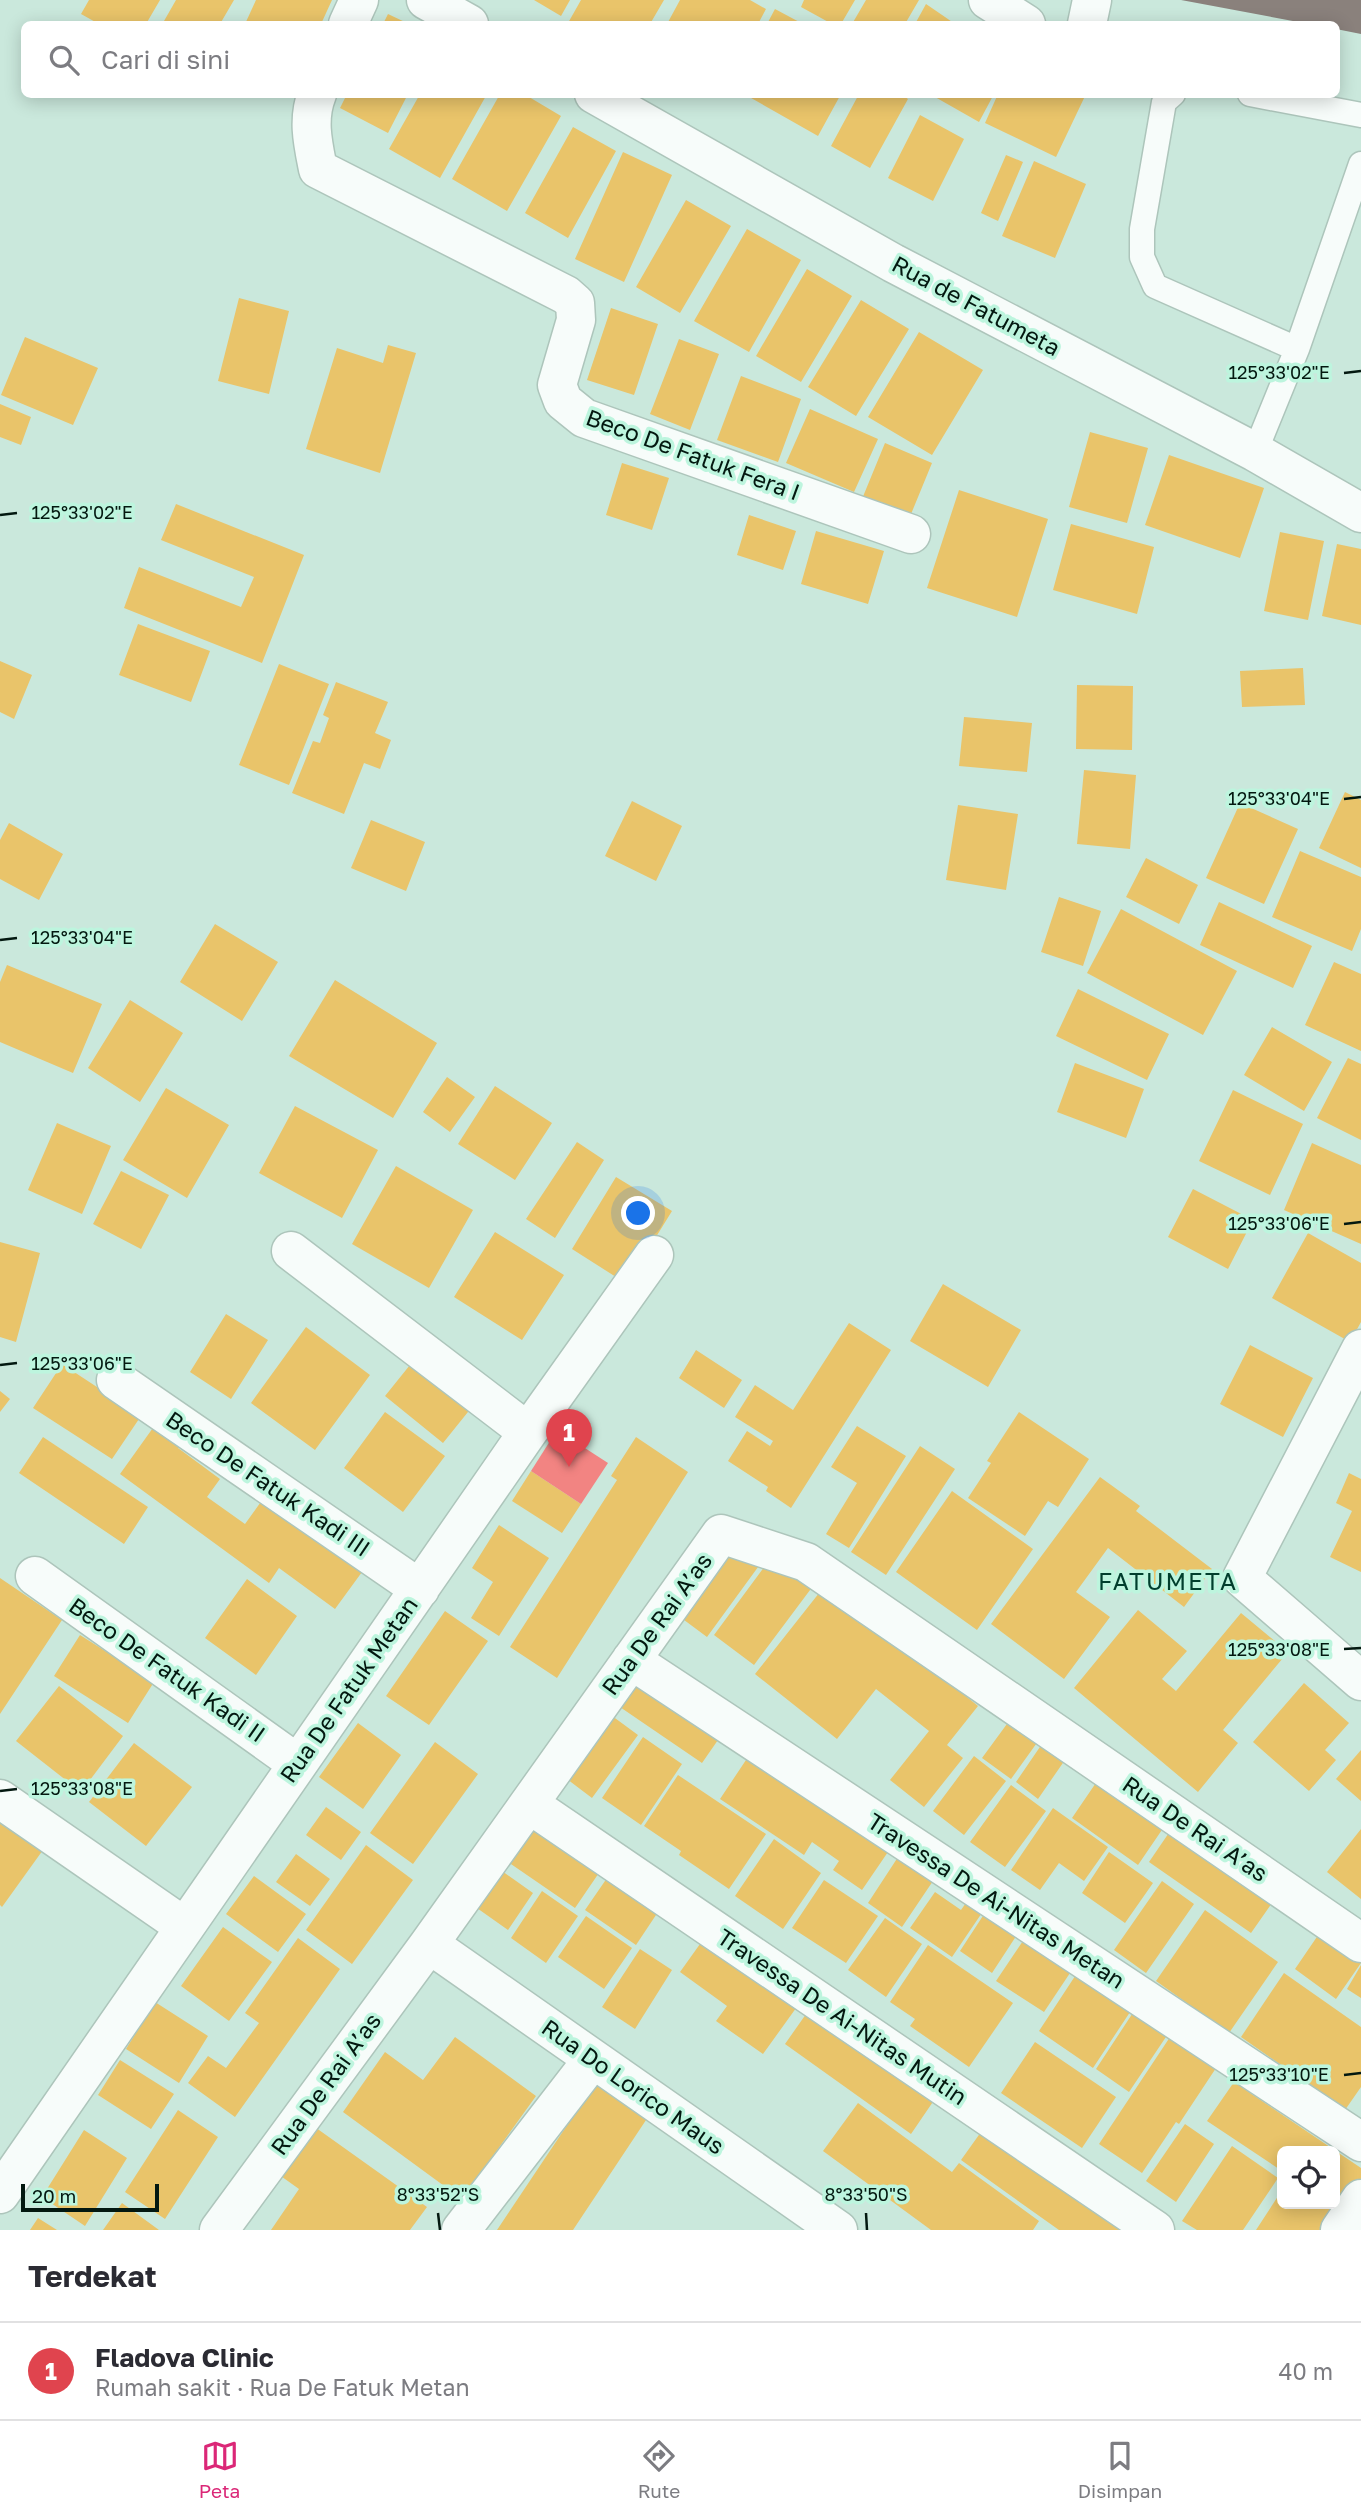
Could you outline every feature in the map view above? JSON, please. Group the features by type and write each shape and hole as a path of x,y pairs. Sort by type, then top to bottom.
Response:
{"street":[{"path":"349,21 359,0"},
{"path":"426,0 464,21"},
{"path":"988,0 1021,21"},
{"path":"1088,21 1092,0"},
{"name":"Beco De Fatuk Fera I","path":"315,98 312,107 311,139 318,169 566,295 575,303 576,320 556,385 563,401 584,418 911,534"},
{"name":"Rua de Fatumeta","path":"601,98 893,263 1255,452 1361,513"},
{"path":"291,1251 528,1432"},
{"name":"Rua De Fatuk Metan","path":"0,2194 528,1432 654,1255"},
{"path":"1361,1349 1242,1578 1361,1682"},
{"name":"Beco De Fatuk Kadi III","path":"116,1380 420,1589"},
{"name":"Rua De Rai A’as","path":"219,2230 429,1944 721,1534 806,1562 1361,1943"},
{"name":"Beco De Fatuk Kadi II","path":"35,1576 298,1764"},
{"name":"Travessa De Ai-Nitas Metan","path":"631,1660 1361,2142"},
{"path":"0,1799 185,1927"},
{"name":"Travessa De Ai-Nitas Mutin","path":"529,1804 1155,2230"},
{"name":"Rua Do Lorico Maus","path":"429,1944 838,2230"},
{"path":"461,2230 593,2059"},
{"path":"1340,2230 1361,2199"}],"lane":[{"path":"1168,98 1164,102 1142,229 1142,257 1154,286 1297,349"},
{"path":"1271,98 1361,115"},
{"path":"1255,452 1297,349 1361,163"}],"building: Hunian":[{"path":"89,0 160,0 148,21 94,21 81,14"},
{"path":"176,0 234,0 222,21 164,21"},
{"path":"256,0 332,0 322,21 246,21"},
{"path":"534,0 570,0 561,16"},
{"path":"581,0 664,0 652,21 569,21"},
{"path":"680,0 750,0 766,9 760,21 669,21"},
{"path":"804,0 855,0 843,21 827,21 801,7"},
{"path":"866,0 919,0 907,21 854,21"},
{"path":"926,4 951,21 917,21"},
{"path":"775,9 797,21 769,21"},
{"path":"388,14 403,21 384,21"},
{"path":"345,98 406,98 388,133 340,108"},
{"path":"418,98 485,98 440,178 389,149"},
{"path":"498,98 531,98 561,116 507,211 452,179"},
{"path":"751,98 839,98 818,136"},
{"path":"857,98 908,99 870,168 831,146"},
{"path":"937,98 992,98 979,122"},
{"path":"996,98 1084,98 1056,157 985,123"},
{"path":"920,115 964,139 933,201 888,178"},
{"path":"573,127 616,151 568,238 525,213"},
{"path":"623,152 672,175 624,282 575,259"},
{"path":"1006,155 1023,162 998,221 981,213"},
{"path":"1034,161 1086,184 1055,258 1002,236"},
{"path":"686,200 731,226 680,313 636,287"},
{"path":"747,229 801,260 749,352 694,321"},
{"path":"807,269 852,296 801,382 756,356"},
{"path":"239,298 289,311 269,394 218,381"},
{"path":"861,300 909,329 856,416 808,387"},
{"path":"611,308 658,324 634,395 587,380"},
{"path":"919,332 983,370 932,455 868,417"},
{"path":"25,337 98,368 73,425 1,395"},
{"path":"679,339 719,354 690,430 650,414"},
{"path":"388,345 416,353 380,473 306,449 337,348 383,363"},
{"path":"741,376 801,399 778,462 717,440"},
{"path":"0,404 31,417 21,445 0,437"},
{"path":"810,409 878,439 854,492 786,463"},
{"path":"1090,432 1148,448 1127,523 1069,507"},
{"path":"885,443 932,463 909,519 862,499"},
{"path":"1169,455 1264,488 1240,558 1145,525"},
{"path":"622,463 669,478 652,530 606,515"},
{"path":"959,490 1048,519 1017,617 927,588"},
{"path":"176,504 304,555 262,663 124,608 139,567 241,607 254,577 161,540"},
{"path":"749,515 796,531 783,570 737,555"},
{"path":"1071,524 1154,547 1137,614 1053,590"},
{"path":"816,531 884,551 868,604 801,584"},
{"path":"1280,532 1324,541 1308,620 1264,611"},
{"path":"1337,544 1361,549 1361,625 1322,616"},
{"path":"138,624 210,651 191,702 119,675"},
{"path":"0,661 32,675 14,719 0,712"},
{"path":"279,664 329,684 289,785 239,765"},
{"path":"1303,668 1305,705 1242,707 1240,671"},
{"path":"336,682 388,702 375,733 391,740 380,769 364,763 344,814 292,793 313,741 320,743 329,718 323,715"},
{"path":"1077,685 1133,686 1132,750 1076,749"},
{"path":"964,717 1032,723 1027,772 959,766"},
{"path":"1084,770 1136,775 1130,849 1077,844"},
{"path":"1345,792 1361,800 1361,868 1319,848"},
{"path":"632,801 682,826 656,881 605,856"},
{"path":"1240,803 1298,829 1264,904 1206,878"},
{"path":"958,805 1018,814 1006,890 946,880"},
{"path":"371,820 425,842 406,891 351,868"},
{"path":"9,823 63,854 39,900 0,879 0,840"},
{"path":"1300,851 1361,877 1361,929 1352,951 1272,917"},
{"path":"1146,858 1198,885 1179,924 1126,897"},
{"path":"1059,897 1101,911 1083,966 1041,952"},
{"path":"1219,902 1312,946 1293,988 1200,945"},
{"path":"1121,909 1237,971 1203,1035 1087,973"},
{"path":"215,924 278,962 242,1021 180,982"},
{"path":"1334,962 1361,974 1361,1051 1305,1025"},
{"path":"7,965 102,1004 73,1073 0,1042 0,982"},
{"path":"335,980 437,1043 393,1118 289,1056"},
{"path":"1078,989 1169,1034 1147,1080 1056,1036"},
{"path":"130,1000 183,1033 140,1102 88,1068"},
{"path":"1272,1027 1332,1062 1304,1111 1244,1075"},
{"path":"1348,1058 1361,1064 1361,1140 1317,1118"},
{"path":"1075,1063 1144,1089 1126,1138 1057,1112"},
{"path":"447,1077 475,1097 450,1132 423,1112"},
{"path":"495,1086 552,1123 515,1180 458,1144"},
{"path":"166,1088 229,1125 187,1198 123,1160"},
{"path":"1233,1090 1303,1124 1270,1195 1199,1161"},
{"path":"295,1106 378,1150 342,1218 259,1173"},
{"path":"57,1123 111,1146 82,1214 28,1190"},
{"path":"577,1142 604,1160 555,1238 526,1219"},
{"path":"1312,1143 1361,1165 1361,1244 1284,1210"},
{"path":"396,1166 473,1210 429,1288 352,1244"},
{"path":"121,1171 169,1195 141,1249 93,1224"},
{"path":"616,1177 672,1211 627,1284 572,1249"},
{"path":"1193,1189 1253,1220 1228,1269 1168,1237"},
{"path":"495,1232 564,1275 522,1340 454,1297"},
{"path":"1308,1233 1361,1263 1361,1322 1350,1342 1272,1298"},
{"path":"0,1242 40,1253 16,1342 0,1337"},
{"path":"943,1284 1021,1330 988,1387 910,1341"},
{"path":"226,1314 268,1340 231,1399 190,1372"},
{"path":"849,1323 891,1350 791,1508 766,1491 768,1487 728,1461 747,1431 770,1446 773,1441 735,1417 755,1385 793,1410"},
{"path":"306,1327 370,1375 315,1450 251,1403"},
{"path":"1250,1345 1313,1378 1283,1437 1220,1404"},
{"path":"696,1350 742,1380 724,1408 679,1378"},
{"path":"418,1355 476,1402 443,1443 385,1396"},
{"path":"62,1364 141,1416 112,1459 33,1408"},
{"path":"0,1391 10,1399 0,1412"},
{"path":"385,1412 445,1456 403,1512 344,1468"},
{"path":"1019,1412 1089,1459 1058,1507 1048,1501 1025,1536 968,1498 991,1463 987,1461"},
{"path":"155,1425 182,1444 178,1448 220,1479 207,1497 245,1524 263,1499 362,1572 335,1609 279,1568 269,1583 120,1474"},
{"path":"857,1426 906,1456 849,1548 826,1534 857,1483 831,1467"},
{"path":"43,1437 148,1507 124,1544 19,1473"},
{"path":"636,1437 688,1472 557,1678 510,1647 617,1480 611,1476"},
{"path":"920,1446 955,1469 886,1575 851,1552"},
{"path":"531,1471 581,1504 562,1533 512,1501"},
{"path":"1349,1473 1361,1479 1361,1572 1330,1557 1352,1511 1336,1503"},
{"path":"1100,1477 1140,1506 1136,1511 1212,1569 1184,1607 1108,1548 1076,1592 1110,1617 1064,1679 991,1624"},
{"path":"952,1491 1033,1549 977,1630 896,1572"},
{"path":"499,1525 549,1558 499,1636 471,1618 493,1582 472,1568"},
{"path":"725,1537 761,1563 707,1637 672,1611"},
{"path":"773,1555 813,1586 754,1665 714,1635"},
{"path":"0,1578 62,1620 0,1714"},
{"path":"247,1579 297,1616 256,1675 205,1638"},
{"path":"827,1583 978,1706 947,1745 963,1758 924,1807 890,1780 929,1731 876,1689 837,1739 755,1674"},
{"path":"1138,1610 1187,1651 1162,1679 1176,1691 1241,1613 1288,1652 1223,1730 1238,1743 1198,1792 1074,1688"},
{"path":"445,1611 488,1641 429,1725 386,1696"},
{"path":"80,1635 154,1682 128,1723 54,1676"},
{"path":"641,1669 727,1727 702,1763 617,1705"},
{"path":"1304,1683 1349,1723 1325,1750 1336,1760 1309,1791 1253,1742"},
{"path":"59,1686 123,1736 81,1792 16,1741"},
{"path":"604,1710 638,1735 592,1798 559,1773"},
{"path":"1015,1713 1044,1733 1011,1779 982,1758"},
{"path":"358,1723 401,1755 363,1809 319,1777"},
{"path":"643,1737 682,1764 641,1825 602,1798"},
{"path":"1044,1741 1067,1757 1038,1799 1016,1782"},
{"path":"435,1742 478,1774 413,1864 370,1833"},
{"path":"134,1743 192,1787 146,1846 89,1802"},
{"path":"754,1748 890,1849 862,1890 833,1870 839,1861 812,1842 804,1855 720,1799"},
{"path":"1361,1750 1361,1801 1336,1779"},
{"path":"974,1756 1006,1781 964,1835 933,1811"},
{"path":"1102,1774 1168,1821 1138,1865 1072,1818"},
{"path":"678,1775 766,1834 729,1889 679,1855 681,1851 644,1826"},
{"path":"1011,1785 1046,1811 1005,1867 970,1842"},
{"path":"0,1807 48,1843 2,1907 0,1905"},
{"path":"326,1807 361,1832 341,1860 306,1835"},
{"path":"1053,1808 1108,1847 1084,1881 1059,1863 1040,1890 1011,1870"},
{"path":"528,1811 605,1864 575,1908 498,1855"},
{"path":"1177,1821 1279,1893 1251,1933 1149,1862"},
{"path":"1361,1829 1361,1899 1327,1872"},
{"path":"774,1839 821,1873 783,1929 735,1896"},
{"path":"366,1845 413,1880 352,1964 306,1930"},
{"path":"1109,1852 1153,1883 1125,1923 1082,1893"},
{"path":"296,1854 330,1879 310,1906 276,1882"},
{"path":"900,1854 935,1878 902,1927 868,1903"},
{"path":"492,1864 533,1893 508,1930 467,1901"},
{"path":"616,1865 666,1900 636,1945 585,1910"},
{"path":"254,1876 306,1914 278,1952 226,1914"},
{"path":"824,1880 878,1916 846,1963 792,1928"},
{"path":"1162,1881 1194,1904 1146,1973 1114,1950"},
{"path":"975,1890 990,1901 952,1957 910,1928 935,1892 961,1910"},
{"path":"542,1891 578,1916 546,1963 511,1938"},
{"path":"992,1902 1024,1924 992,1973 960,1951"},
{"path":"1205,1910 1278,1962 1229,2033 1156,1981"},
{"path":"586,1916 632,1948 604,1989 558,1957"},
{"path":"885,1918 922,1944 886,1997 848,1970"},
{"path":"1325,1925 1361,1949 1361,1963 1336,1999 1295,1969"},
{"path":"223,1927 272,1962 229,2021 181,1986"},
{"path":"710,1930 804,1997 763,2054 716,2021 727,2006 680,1972"},
{"path":"1029,1932 1076,1964 1044,2012 996,1981"},
{"path":"298,1938 340,1969 235,2117 188,2083 208,2056 226,2068 259,2023 245,2013"},
{"path":"928,1945 1013,2003 969,2067 910,2026 915,2019 890,2002"},
{"path":"640,1949 672,1970 635,2029 602,2007"},
{"path":"1083,1964 1138,2000 1093,2068 1039,2031"},
{"path":"1361,1965 1361,1998 1347,1989"},
{"path":"1284,1973 1361,2027 1361,2087 1345,2110 1241,2037"},
{"path":"155,2002 208,2036 179,2083 126,2049"},
{"path":"1140,2002 1174,2025 1129,2092 1096,2069"},
{"path":"811,2007 941,2090 911,2134 785,2044"},
{"path":"1174,2031 1220,2062 1179,2124 1176,2122 1142,2173 1099,2144"},
{"path":"455,2037 536,2096 462,2199 343,2112 385,2052 423,2080"},
{"path":"1035,2042 1116,2097 1082,2148 1001,2093"},
{"path":"120,2060 174,2094 151,2129 98,2095"},
{"path":"602,2073 654,2108 573,2230 497,2230"},
{"path":"1234,2082 1329,2146 1277,2146 1277,2168 1207,2121"},
{"path":"858,2103 952,2172 959,2163 1039,2221 1033,2230 931,2230 823,2151"},
{"path":"178,2110 218,2137 165,2219 125,2192"},
{"path":"991,2118 1145,2230 1059,2230 961,2160"},
{"path":"1185,2124 1214,2144 1176,2202 1146,2181"},
{"path":"312,2125 427,2207 410,2230 271,2230 299,2189 278,2174"},
{"path":"84,2130 127,2158 85,2226 42,2197"},
{"path":"1232,2146 1277,2177 1243,2230 1197,2230 1182,2221"},
{"path":"1340,2154 1361,2168 1361,2183 1330,2230 1256,2230 1277,2198 1277,2209 1340,2209"},
{"path":"122,2203 159,2230 103,2230"},
{"path":"38,2218 57,2230 30,2230"}],"building: Kesehatan":[{"path":"557,1430 608,1463 581,1504 531,1471"}],"building: Industri":[{"path":"1181,0 1361,0 1361,34 1340,30 1340,21 1293,21"}],"place":[{"name":"Fladova Clinic","path":"569,1467"}],"district":[{"name":"FATUMETA","path":"1168,1582"}]}
